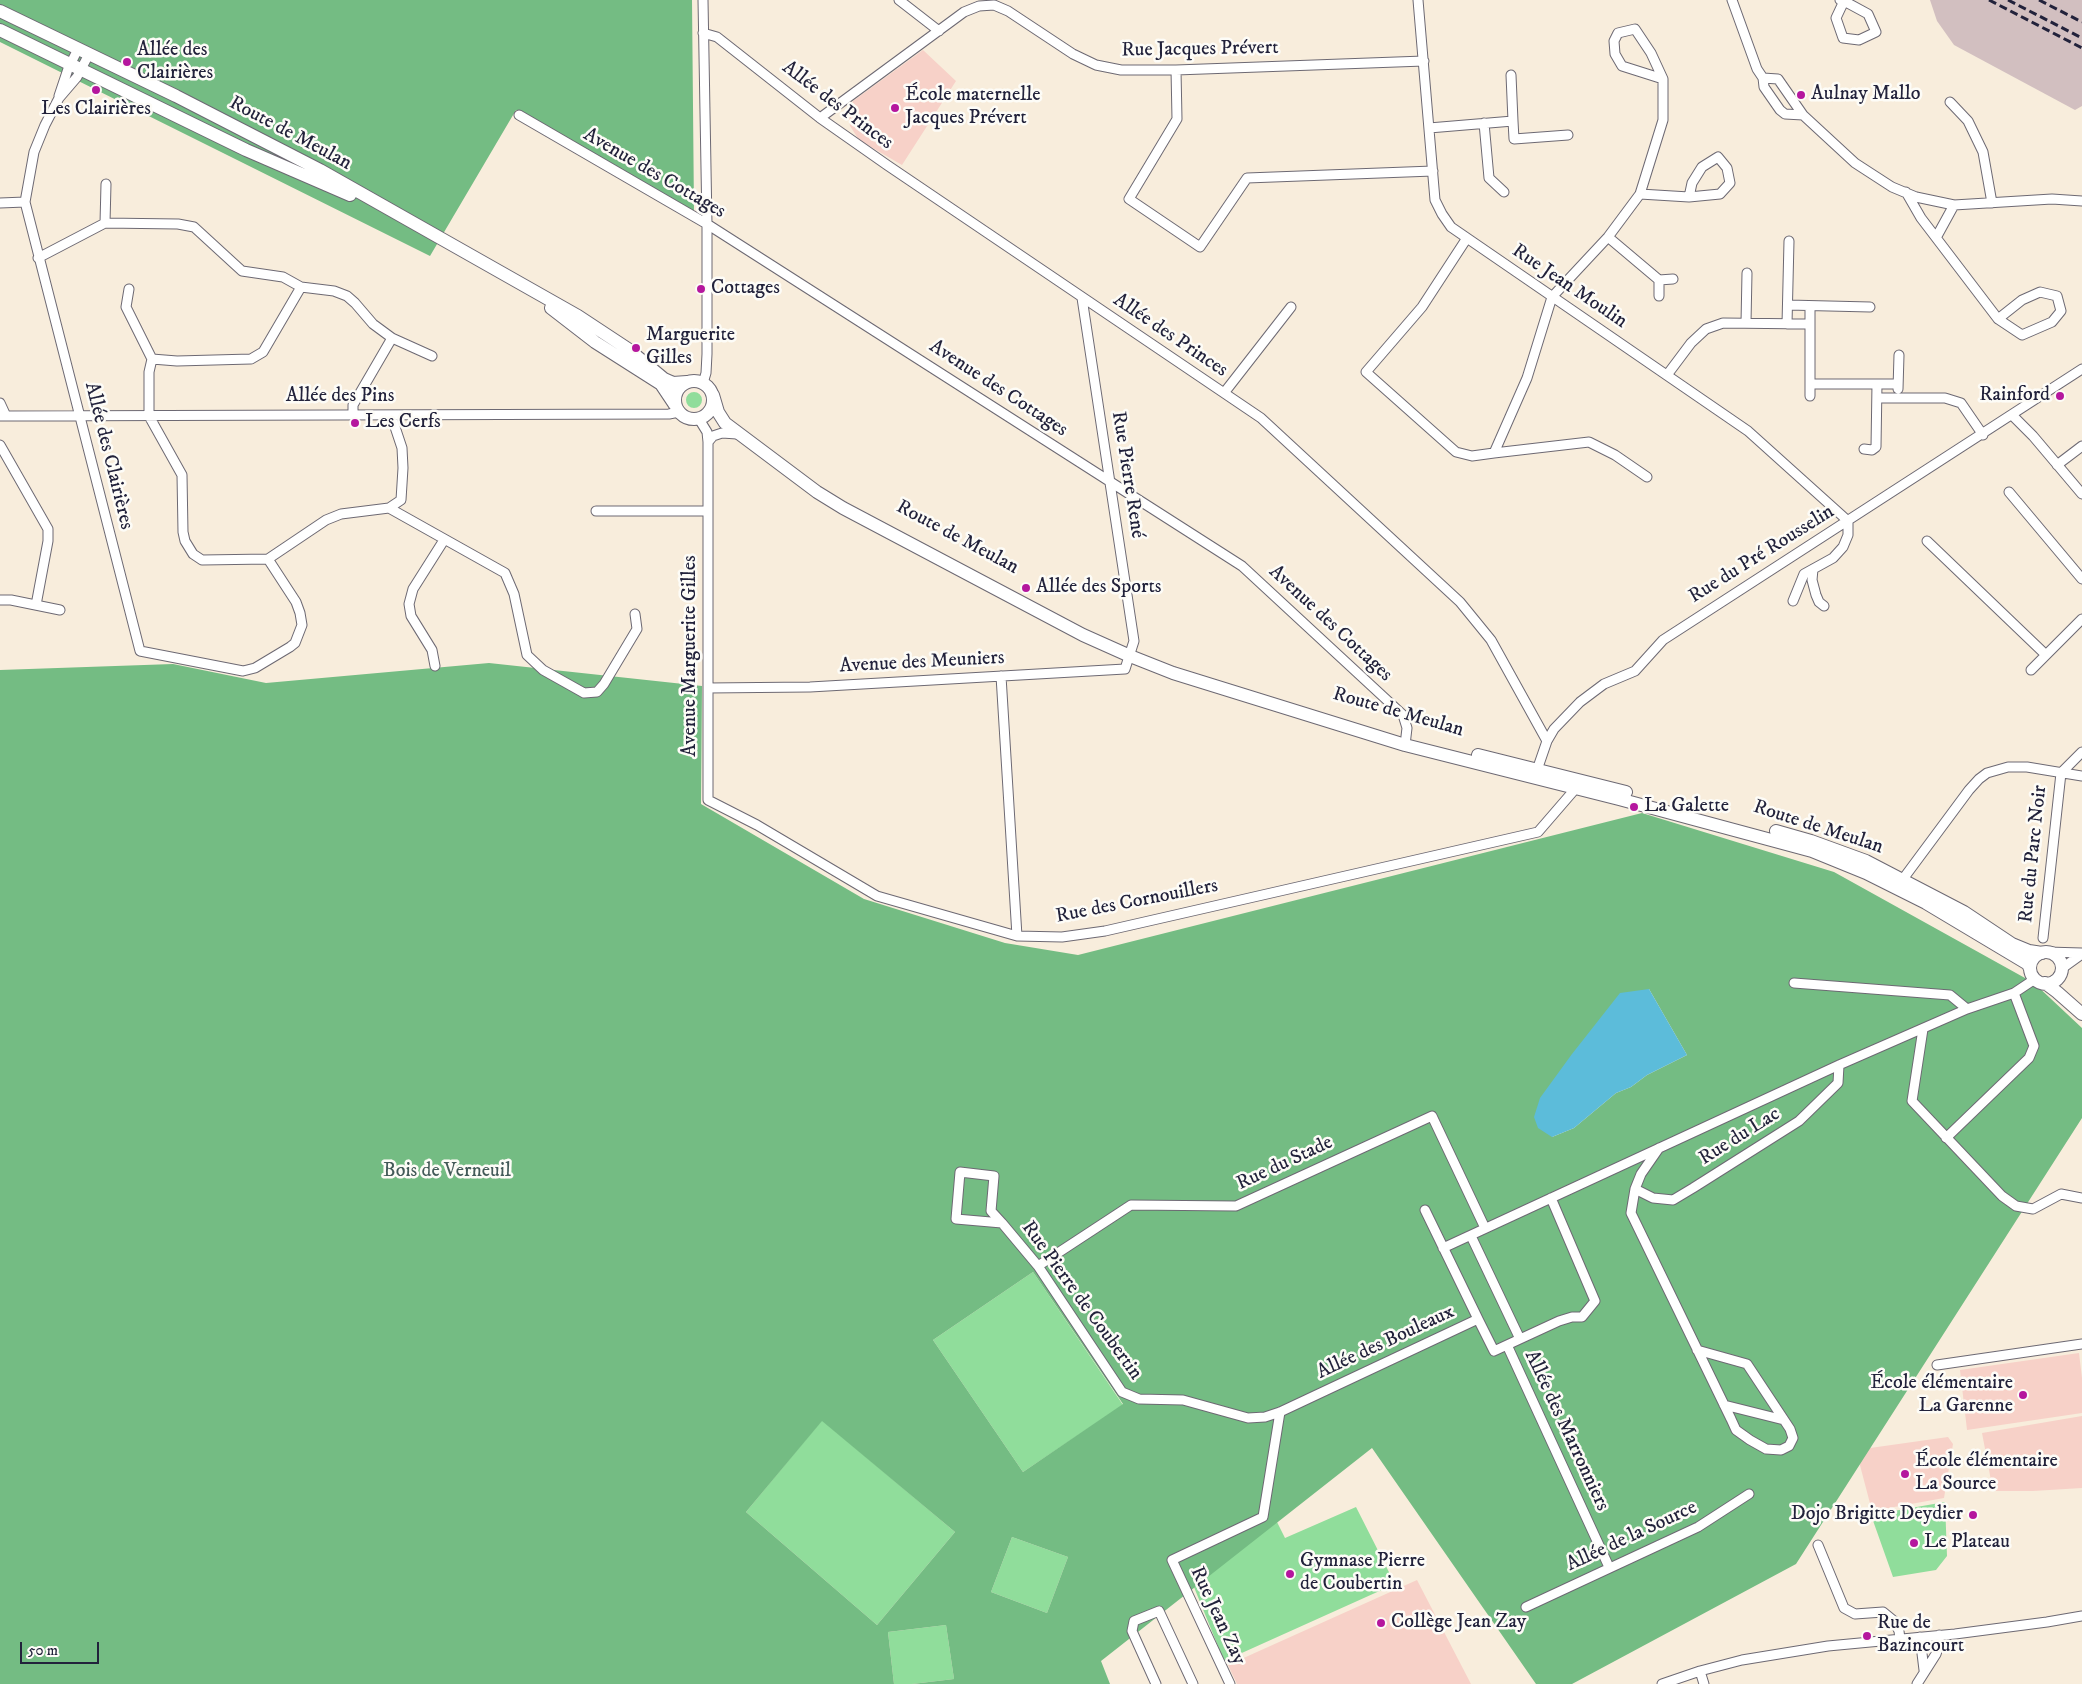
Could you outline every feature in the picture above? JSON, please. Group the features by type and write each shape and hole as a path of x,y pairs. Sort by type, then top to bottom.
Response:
{"main road":[{"name":"Route de Meulan","path":"0,11 254,135 507,275 614,339 664,380 672,383 687,382"},
{"name":"Route de Meulan","path":"0,30 254,154 398,215"},
{"name":"Route de Meulan","path":"507,275 596,342 661,384 677,408"},
{"path":"700,418 711,409 713,395 703,383 696,381 687,382 676,392 677,408 689,419 700,418 726,423"},
{"name":"Route de Meulan","path":"713,395 716,410 739,435 848,501 1131,653 1406,741 1452,750 1536,773 1812,841 1866,861 1903,879 1976,919 2012,944 2029,951 2045,952"},
{"name":"Route de Meulan","path":"1536,773 1576,788 1779,840 1836,860 1881,880 1952,917 1991,943 2028,964 2037,977 2082,1014"},
{"path":"2061,970 2054,981 2037,977 2034,958 2045,952 2058,958 2067,990 2082,1002"}],"street":[{"path":"703,0 707,224 707,354 706,373 703,383"},
{"path":"899,0 939,31"},
{"name":"Rue Jean Moulin","path":"1418,0 1435,200 1451,227 1748,431 1848,521"},
{"path":"1732,0 1757,69 1763,78 1764,87 1785,114 1803,115"},
{"path":"1842,1 1868,14 1876,32 1859,40 1843,38 1836,18 1842,1"},
{"name":"Rue Jacques Prévert","path":"820,118 939,31 979,6 994,5 1008,11 1073,54 1096,65 1121,70 1176,70 1424,61"},
{"path":"1494,453 1527,378 1552,298 1608,237 1640,194 1663,120 1663,79 1651,53 1635,29 1618,32 1614,41 1615,54 1622,66 1663,79"},
{"name":"Allée des Princes","path":"703,33 716,37 820,118 887,165 1261,418 1460,602 1491,640 1547,741"},
{"name":"Allée des Clairières","path":"84,51 45,125 34,152 25,202 140,651 242,671 255,668 290,647 295,643 302,625 300,613 296,602 268,559"},
{"path":"1176,70 1177,119 1129,199 1200,247 1247,178 1433,171"},
{"path":"1511,75 1514,138 1568,135"},
{"path":"1763,78 1778,79 1803,115 1855,162 1892,187 1954,205 2052,199 2082,201"},
{"path":"1950,102 1968,121 1983,152 1992,203"},
{"name":"Avenue des Cottages","path":"519,115 707,224 1242,566 1403,716 1407,721 1406,741"},
{"path":"1429,128 1513,121"},
{"path":"1484,123 1489,178 1504,192"},
{"path":"1640,194 1689,197 1720,194 1730,183 1727,168 1718,157 1702,167 1692,183 1689,197"},
{"path":"105,223 106,184"},
{"path":"1906,192 1921,218 1937,236 1998,319 2022,336 2052,322 2062,311 2057,296 2040,292 2022,300 1998,319"},
{"path":"0,203 25,202"},
{"path":"1937,236 1954,205"},
{"path":"38,258 105,223 178,224 194,227 242,271 283,277 301,286 334,291 347,296 373,324 392,338 432,356"},
{"path":"1608,237 1659,280 1673,279"},
{"path":"1467,238 1422,307 1366,372 1456,452 1472,456 1589,442 1615,455 1647,477"},
{"path":"1787,324 1789,241"},
{"path":"1746,324 1747,273"},
{"path":"1659,280 1659,296"},
{"path":"152,359 177,361 251,359 263,352 301,286"},
{"path":"129,289 126,307 152,359 149,372 149,416 182,475 183,532 185,542 193,554 202,560 268,559 326,520 341,514 389,508 401,500 402,448 392,415"},
{"name":"Rue Pierre René","path":"1082,298 1134,641 1131,653"},
{"path":"1788,306 1870,306"},
{"path":"1810,306 1810,396"},
{"path":"1224,393 1291,307"},
{"path":"1667,375 1691,343 1706,329 1722,323 1810,324"},
{"path":"353,414 353,405 392,338"},
{"path":"1898,354 1898,398"},
{"name":"Rue du Pré Rousselin","path":"1536,773 1547,741 1554,729 1580,702 1604,684 1635,671 1664,640 2013,416 2082,369"},
{"path":"1810,384 1898,384"},
{"path":"1864,449 1872,450 1876,447 1878,384"},
{"path":"1877,398 1945,398 1961,403 1983,434"},
{"path":"0,403 3,416"},
{"name":"Allée des Pins","path":"3,416 669,414 677,408"},
{"path":"2013,416 2082,494"},
{"name":"Avenue Marguerite Gilles","path":"700,418 707,432 708,442 708,800"},
{"path":"708,442 713,436 722,432 739,435"},
{"path":"0,445 48,529 48,541 36,605"},
{"path":"2057,466 2082,446"},
{"path":"2009,492 2082,579"},
{"path":"389,508 505,573 514,594 527,655 543,670 584,693 597,692 604,684 637,629 635,614"},
{"path":"596,511 708,511"},
{"path":"1793,601 1804,574 1833,558 1844,547 1848,535 1848,521"},
{"path":"435,666 432,650 411,616 409,604 413,589 444,540"},
{"path":"1927,541 2046,655"},
{"path":"1813,569 1812,580 1816,595 1819,602 1824,606"},
{"path":"0,600 11,600 60,610"},
{"path":"2030,670 2082,619"},
{"name":"Avenue des Meuniers","path":"708,688 810,687 1125,669 1131,653"},
{"path":"1001,676 1017,936"},
{"name":"Rue du Parc Noir","path":"2043,938 2061,773 2082,752"},
{"path":"1903,879 1968,790 1983,776 2008,767 2027,767 2082,776"},
{"name":"Rue des Cornouillers","path":"708,800 757,825 877,896 1017,936 1062,937 1105,931 1538,832 1576,788"},
{"path":"2045,952 2082,954"},
{"path":"2061,970 2082,954"},
{"path":"1443,1248 1839,1065 1967,1009 2014,993 2037,977"},
{"path":"1794,984 1950,995 1967,1009"},
{"path":"1946,1138 2029,1058 2032,1052 2034,1046 2014,993"},
{"path":"1922,1029 1912,1101 1946,1138 2002,1196 2016,1206 2032,1209 2061,1194 2082,1198"},
{"name":"Rue du Lac","path":"1635,1189 1653,1198 1673,1200 1680,1196 1799,1121 1838,1083 1839,1065"},
{"name":"Rue du Stade","path":"1038,1266 1131,1204 1236,1206 1432,1116 1485,1228"},
{"path":"1659,1148 1641,1174 1633,1194 1631,1213 1697,1350 1736,1430 1766,1449 1781,1450 1789,1446 1793,1438 1784,1420 1747,1364 1697,1350"},
{"name":"Rue Pierre de Coubertin","path":"1002,1223 956,1219 960,1172 994,1176 991,1211 1002,1223 1038,1266 1122,1392 1139,1399 1184,1400 1248,1418 1265,1417 1280,1412"},
{"path":"1520,1339 1559,1321 1582,1316 1595,1301 1551,1198"},
{"name":"Allée des Bouleaux","path":"1280,1412 1478,1320 1425,1210"},
{"name":"Allée des Marronniers","path":"1471,1236 1520,1339 1507,1345 1609,1567"},
{"path":"1478,1320 1494,1351 1507,1345"},
{"path":"1937,1365 2082,1344"},
{"path":"1724,1405 1784,1420"},
{"name":"Rue Jean Zay","path":"1230,1684 1172,1560 1263,1517 1280,1412"},
{"name":"Allée de la Source","path":"1526,1607 1698,1527 1749,1494"},
{"path":"1818,1545 1844,1608 1855,1614 1883,1612 1894,1620 1900,1639"},
{"path":"1156,1684 1132,1631 1134,1621 1159,1611 1193,1684"},
{"path":"1662,1684 1700,1671 1742,1660 1828,1646 1939,1635 2082,1616"},
{"path":"1917,1684 1936,1654 1939,1645 1939,1635"},
{"path":"1920,1637 1924,1671"},
{"path":"1700,1671 1704,1684"}],"shaded area":[{"path":"1930,0 2082,0 2082,106 2075,110 1954,45 1937,21"},
{"name":"École maternelle Jacques Prévert","path":"923,50 956,81 902,165 859,140 850,126 848,115 853,101"},
{"name":"École élémentaire La Garenne","path":"2079,1353 2082,1378 2082,1413 1967,1430 1960,1370"},
{"path":"2082,1416 2082,1488 1993,1491 1982,1433"},
{"name":"École élémentaire La Source","path":"1948,1437 1953,1444 1944,1498 1872,1511 1856,1450"},
{"name":"Collège Jean Zay","path":"1417,1580 1471,1684 1237,1684 1228,1665"}],"green space":[{"path":"0,0 692,0 694,213 516,110 430,256 0,42"},
{"path":"694,392 700,394 702,400 700,406 694,408 688,406 686,400 688,394"},
{"name":"Bois de Verneuil","path":"489,663 702,686 701,804 864,899 1005,943 1078,955 1642,813 1834,872 2034,983 2082,1028 2082,1118 1796,1564 1572,1684 1536,1684 1372,1448 1101,1661 1110,1684 912,1684 954,1679 946,1625 888,1632 894,1684 0,1684 0,670 173,664 266,683","holes":["1649,989 1687,1055 1647,1075 1631,1087 1616,1093 1574,1128 1552,1137","1033,1272 1123,1404 1023,1472 933,1340","822,1421 955,1532 877,1625 746,1512","1012,1537 1068,1557 1047,1613 991,1592"]},
{"path":"1033,1272 1123,1405 1023,1472 933,1340"},
{"path":"822,1420 955,1532 877,1625 746,1512"},
{"name":"Le Plateau","path":"1945,1502 1947,1556 1936,1570 1893,1577 1871,1515"},
{"name":"Gymnase Pierre de Coubertin","path":"1356,1507 1395,1584 1224,1661 1185,1565 1275,1518 1285,1538"},
{"path":"1012,1537 1068,1557 1047,1613 991,1592"},
{"path":"946,1625 954,1679 894,1684 888,1632"}],"water":[{"path":"1649,989 1687,1055 1647,1075 1631,1087 1616,1093 1574,1128 1552,1137 1538,1128 1534,1117 1540,1098 1620,993"}],"railway":[{"path":"1989,0 2082,48"},
{"path":"2008,0 2082,38"},
{"path":"2039,0 2082,22"}],"place":[{"name":"Allée des Clairières","path":"127,62"},
{"name":"Les Clairières","path":"96,90"},
{"name":"Aulnay Mallo","path":"1801,95"},
{"name":"École maternelle Jacques Prévert","path":"895,108"},
{"name":"Cottages","path":"701,289"},
{"name":"Marguerite Gilles","path":"636,348"},
{"name":"Rainford","path":"2060,396"},
{"name":"Les Cerfs","path":"355,423"},
{"name":"Allée des Sports","path":"1026,588"},
{"name":"La Galette","path":"1634,807"},
{"name":"École élémentaire La Garenne","path":"2023,1395"},
{"name":"École élémentaire La Source","path":"1905,1474"},
{"name":"Dojo Brigitte Deydier","path":"1973,1515"},
{"name":"Le Plateau","path":"1914,1543"},
{"name":"Gymnase Pierre de Coubertin","path":"1290,1574"},
{"name":"Collège Jean Zay","path":"1381,1623"},
{"name":"Rue de Bazincourt","path":"1867,1636"}]}
